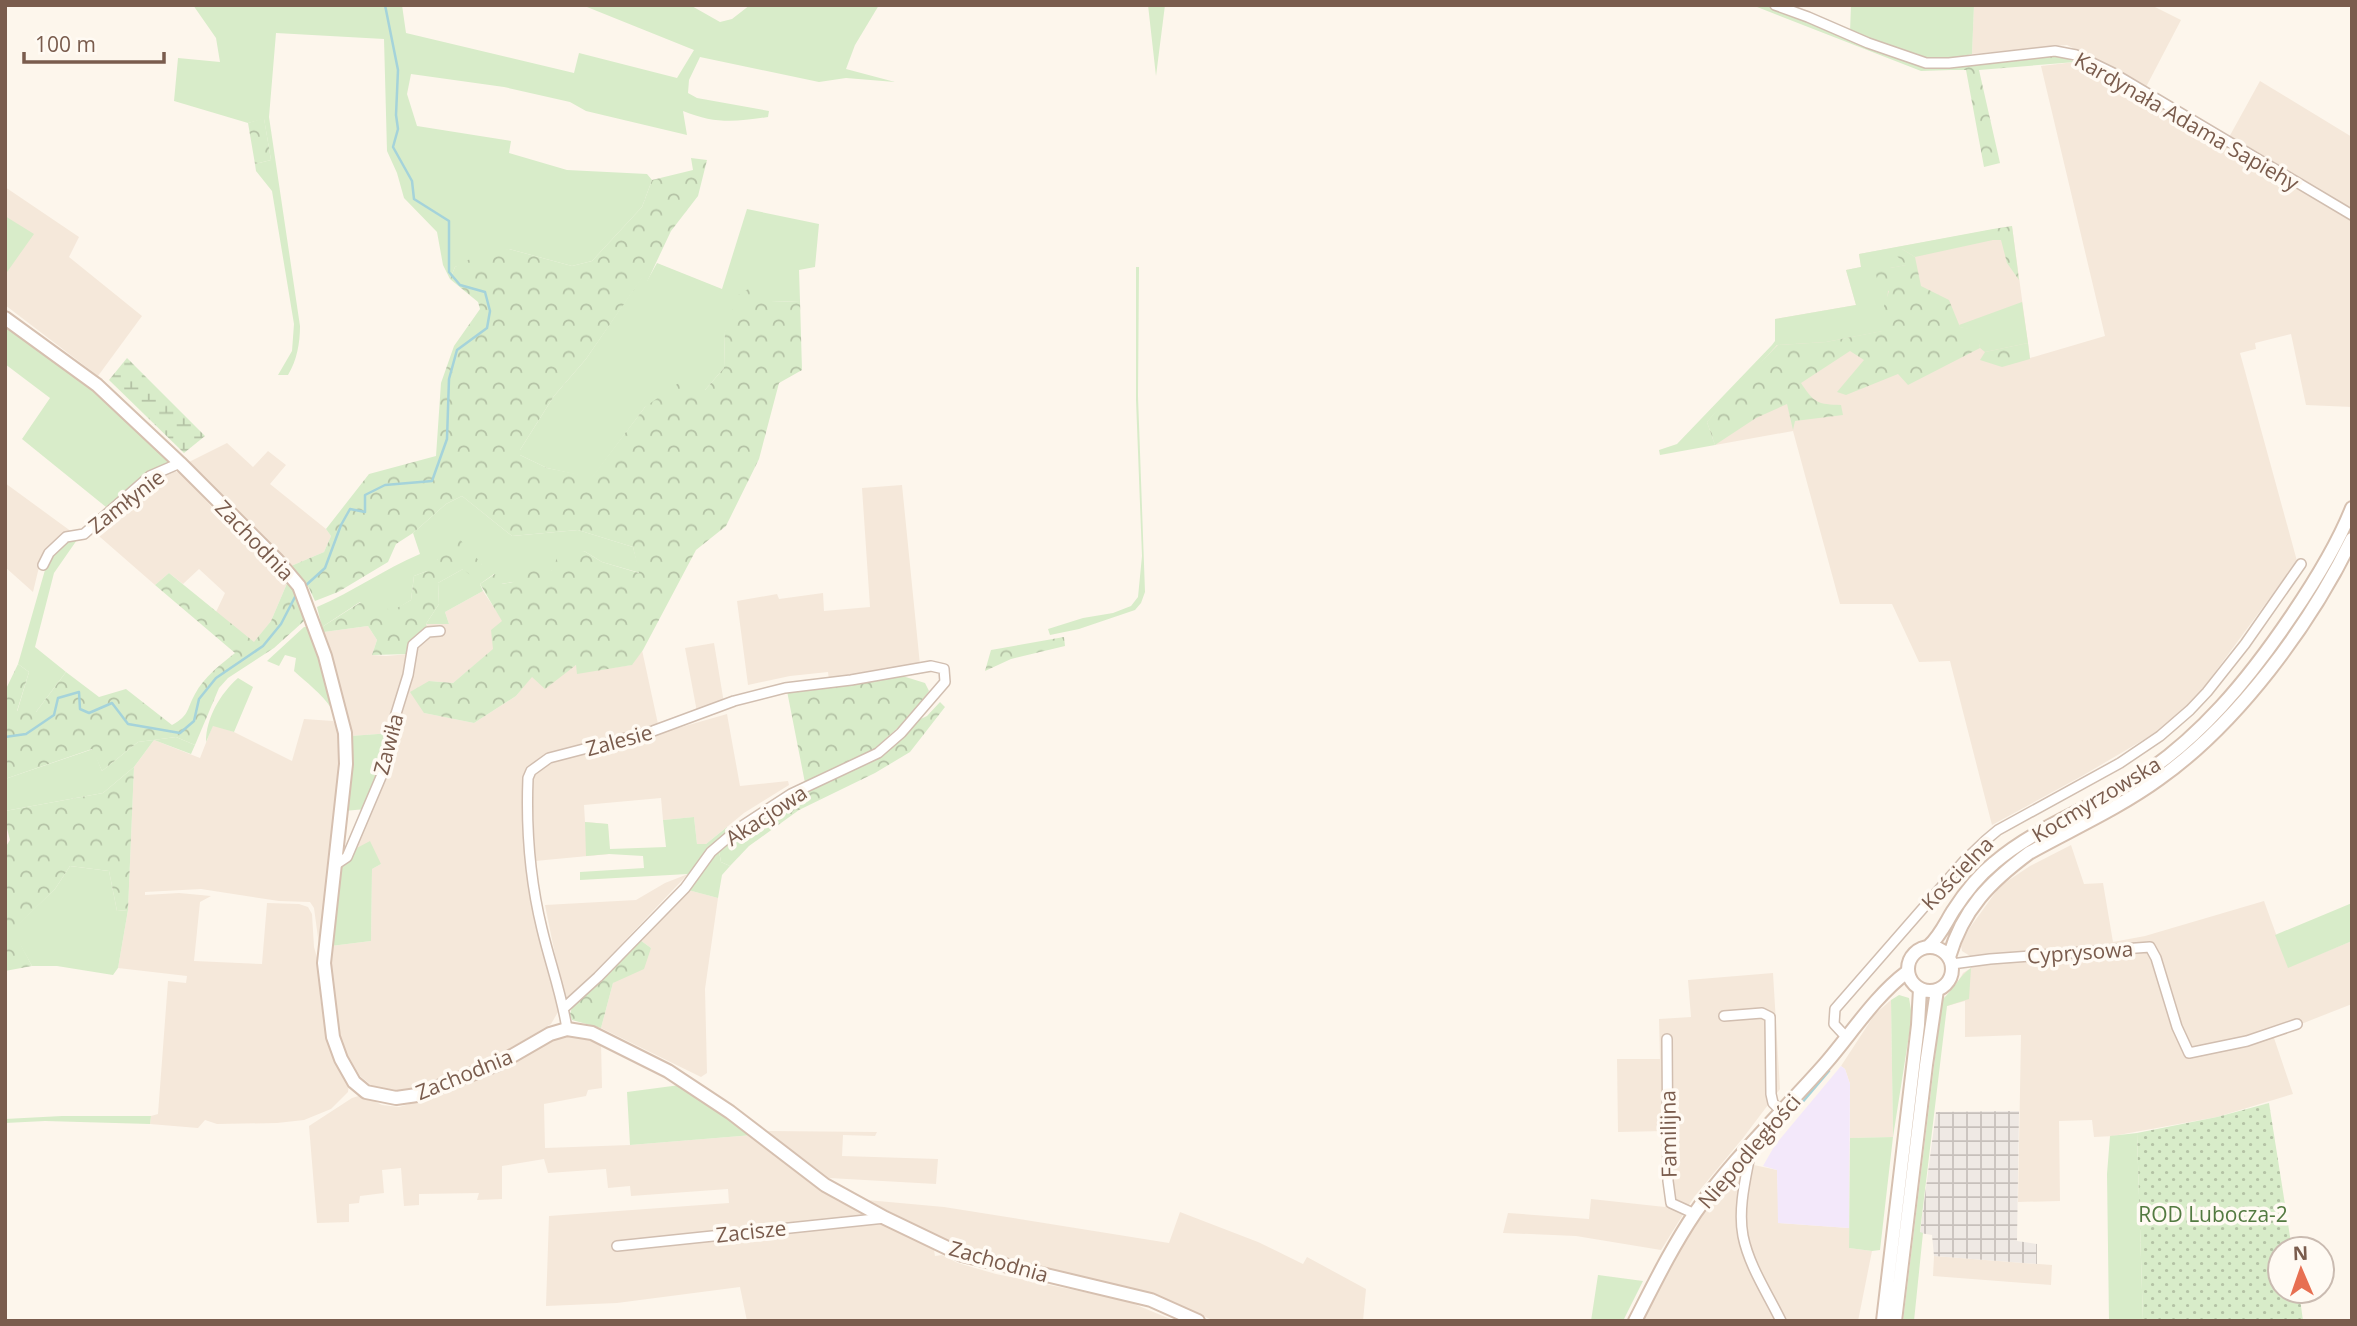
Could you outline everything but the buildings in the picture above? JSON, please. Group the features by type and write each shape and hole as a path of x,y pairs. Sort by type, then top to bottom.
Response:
{"street":[{"name":"Kardynała Adama Sapiehy","path":"1775,5 1868,43 1926,63 1949,63 2044,51 2064,51 2076,55 2113,74 2352,215"},
{"name":"Zachodnia","path":"5,318 97,385 277,560 301,591 325,656 345,733 346,764 324,963 329,1020 341,1059 359,1087 385,1097 416,1095 498,1064 550,1034 567,1029 592,1033 668,1071 730,1112 825,1185 962,1255 1151,1300 1198,1321"},
{"name":"Zamłynie","path":"43,565 49,553 66,537 83,534 150,476 180,463"},
{"name":"Kocmyrzowska","path":"1929,946 1937,939 1963,897 1993,864 2039,832 2146,773 2194,736 2217,712 2272,643 2332,551 2352,508"},
{"name":"Kocmyrzowska","path":"1950,961 1957,932 1970,909 2003,873 2029,853 2158,781 2185,761 2226,722 2298,628 2333,575 2352,539"},
{"name":"Kościelna","path":"1847,1038 1833,1024 1835,1009 1965,860 1998,830 2120,763 2172,727 2207,692 2264,618 2301,564"},
{"name":"Zawiła","path":"335,864 347,857 389,758 395,717 408,675 413,645 428,632 440,631"},
{"name":"Zalesie","path":"567,1029 536,902 527,827 528,778 540,764 549,758 653,731 734,701 785,688 931,666 944,669"},
{"name":"Akacjowa","path":"564,1008 685,888 711,852 739,828 791,794 878,753 901,733 945,682 944,669"},
{"path":"1883,1321 1918,1025 1917,987 1907,972 1908,962 1914,953 1929,946 1940,949 1950,961 1949,980 1937,990 1927,1051 1895,1321"},
{"name":"Cyprysowa","path":"1950,961 2150,947 2156,957 2177,1027 2189,1053 2247,1041 2297,1024"},
{"name":"Niepodległości","path":"1635,1321 1674,1246 1695,1214 1746,1151 1882,995 1907,972"},
{"path":"1882,995 1917,987 1937,990"},
{"path":"1724,1016 1762,1013 1770,1017 1771,1094 1773,1102 1781,1111"},
{"name":"Familijna","path":"1667,1039 1668,1181 1671,1203 1695,1214"},
{"path":"1746,1151 1750,1155 1742,1204 1743,1236 1755,1269 1782,1321"},
{"name":"Zacisze","path":"617,1246 885,1218"}],"shaded area":[{"path":"1974,5 2151,5 2181,20 2146,87 2067,45 1972,54"},
{"path":"2075,62 2109,78 2352,221 2352,407 2306,405 2291,334 2255,343 2256,349 2240,353 2297,561 2204,687 2172,723 1992,825 1950,661 1919,662 1892,604 1840,604 1793,431 1715,445 1707,422 1777,345 1775,319 1856,305 1846,270 1861,267 1859,254 2012,226 2030,358 2105,336 2041,66"},
{"path":"2260,81 2352,137 2352,210 2228,139"},
{"path":"5,187 79,237 69,257 142,316 98,376 5,305"},
{"path":"227,443 253,467 268,451 286,465 270,484 326,529 331,536 324,552 291,566 189,462"},
{"path":"169,470 181,473 230,527 288,581 271,621 254,643 216,612 225,593 199,569 183,584 169,573 155,585 92,530 154,477"},
{"path":"5,483 72,532 45,556 39,567 33,592 5,567"},
{"path":"902,485 920,665 829,680 828,672 790,676 748,685 737,601 777,594 779,599 823,593 824,611 870,607 862,488"},
{"path":"483,591 503,621 494,649 453,683 429,681 424,713 474,723 516,696 532,676 577,665 577,673 631,665 642,650 658,724 653,728 532,767 525,827 561,1007 551,1024 497,1056 448,1078 415,1089 376,1089 360,1076 342,1045 331,999 331,946 371,941 372,869 381,864 353,850 390,758 411,655 429,630 426,624 449,624 445,612"},
{"path":"368,626 377,640 372,655 409,654 392,733 350,736 324,632"},
{"path":"714,643 724,703 697,712 685,648"},
{"path":"727,714 740,786 788,781 789,785 744,813 706,844 697,844 694,817 663,820 661,798 584,805 585,822 608,824 609,854 535,861 532,780 540,767 559,758"},
{"path":"304,719 333,721 341,735 342,758 321,960 314,908 310,902 279,901 201,889 145,892 145,895 179,893 211,896 200,902 194,961 262,964 267,903 299,904 308,907 312,914 314,947 321,972 320,997 325,1029 334,1055 349,1083 348,1092 331,1109 304,1120 217,1124 205,1120 198,1128 150,1124 151,1116 158,1114 168,981 186,983 187,976 118,968 128,910 134,767 154,740 200,758 213,725 234,732 292,761"},
{"path":"2071,845 2084,884 2103,883 2113,942 2145,936 2264,901 2288,967 2352,941 2352,1004 2273,1035 2293,1094 2217,1117 2113,1136 2094,1137 2092,1120 2059,1121 2060,1201 2018,1202 2021,1035 1965,1037 1965,1001 1947,1006 1942,1000 1954,989 1963,973 1971,968 1970,956 1962,951 1961,945 1969,929 2000,886 2030,866"},
{"path":"688,874 574,994 564,999 545,905 636,900 665,883"},
{"path":"688,890 718,898 705,989 707,1073 701,1077 601,1028 613,983 651,948 640,940"},
{"path":"1773,973 1780,1089 1694,1197 1661,1250 1576,1236 1503,1233 1508,1213 1589,1219 1591,1199 1665,1207 1664,1131 1618,1132 1617,1059 1660,1059 1659,1019 1691,1017 1688,980"},
{"path":"1891,1000 1893,1137 1850,1138 1850,1084 1845,1069 1841,1066 1875,1014"},
{"path":"569,1033 601,1042 602,1088 588,1090 586,1096 544,1104 545,1148 630,1145 753,1135 834,1199 934,1250 935,1256 942,1255 958,1263 996,1274 1127,1301 1175,1321 747,1321 740,1287 617,1303 546,1306 549,1216 729,1203 728,1189 631,1196 630,1186 608,1188 606,1169 548,1173 544,1159 502,1166 502,1199 477,1200 479,1193 419,1194 419,1205 404,1206 401,1168 382,1170 384,1193 360,1196 359,1203 349,1204 349,1222 317,1223 309,1126 352,1098 362,1095 382,1105 399,1107 448,1093 496,1071 551,1039"},
{"path":"1841,1066 1845,1069 1850,1084 1849,1228 1778,1223 1777,1170 1763,1166 1775,1145"},
{"path":"2019,1111 2017,1241 2037,1244 2037,1264 1934,1256 1932,1235 1920,1233 1936,1112"},
{"path":"767,1131 877,1132 875,1136 843,1135 842,1156 938,1159 936,1184 829,1178"},
{"path":"1754,1165 1777,1170 1779,1223 1849,1228 1849,1248 1872,1251 1858,1321 1641,1321 1663,1277 1701,1216 1733,1175"},
{"path":"867,1200 944,1207 1169,1243 1180,1212 1258,1242 1303,1264 1307,1257 1366,1289 1363,1321 1215,1321 1139,1290 1014,1263 950,1242"},
{"path":"1934,1256 2052,1265 2051,1285 1933,1276"}],"green space":[{"path":"193,5 402,5 406,33 574,73 579,53 677,78 694,50 582,5 690,5 720,22 732,19 750,5 879,5 855,45 846,69 895,82 846,78 819,82 700,57 689,80 688,93 697,98 769,111 768,117 725,121 683,111 687,135 586,111 570,102 504,87 411,74 407,94 417,126 511,141 509,153 567,170 647,174 652,180 642,207 592,261 572,266 509,249 455,267 450,279 443,265 437,232 404,198 387,151 384,39 276,33 269,117 300,326 297,351 291,369 288,375 278,375 292,351 294,324 272,191 256,171 255,164 271,160 264,119 248,123 174,101 178,58 220,62 216,38"},
{"path":"1148,5 1165,5 1156,76"},
{"path":"1752,5 1790,13 1862,43 1951,65 1951,70 1921,71"},
{"path":"1851,5 1974,5 1972,54 1937,62 1850,32"},
{"path":"2056,54 2075,62 1979,70 2000,163 1984,167 1966,70 1951,70 1951,65"},
{"path":"264,118 271,160 255,164 248,123"},
{"path":"691,158 707,160 698,196 671,231 647,282 642,278 586,359 554,396 520,450 520,455 547,468 592,477 645,407 680,382 705,390 724,368 725,331 738,295 760,282 771,302 800,301 802,370 779,383 759,459 726,526 696,550 643,650 632,665 577,674 576,665 545,689 532,677 516,696 474,723 424,713 410,692 429,681 453,683 493,649 491,630 502,621 480,584 495,574 502,584 513,582 524,560 536,571 551,571 558,556 584,551 602,562 639,573 633,547 578,530 512,536 462,496 446,504 396,544 388,562 338,592 315,601 309,588 291,566 324,552 331,536 326,529 369,474 436,456 441,383 454,346 480,309 478,302 450,279 455,267 487,250 509,249 572,266 592,261 642,207 652,180 693,170"},
{"path":"747,209 819,224 815,267 799,270 800,301 771,302 725,331 724,368 705,390 645,407 592,478 547,468 520,455 520,450 554,396 586,359 642,277 647,281 657,263 722,289"},
{"path":"5,216 34,234 5,275"},
{"path":"2012,226 2019,280 2007,263 2001,240 1993,240 1993,229"},
{"path":"1993,229 1993,240 1915,257 1902,249 1907,265 1890,268 1883,331 1826,342 1777,345 1707,422 1715,445 1660,455 1659,450 1677,444 1772,345 1775,341 1775,319 1856,305 1846,270 1861,267 1859,254"},
{"path":"1902,249 1915,257 1921,286 1949,300 1960,327 1977,330 1980,348 1908,385 1898,374 1846,395 1837,392 1864,360 1850,351 1801,383 1818,402 1841,405 1843,415 1795,421 1793,430 1787,404 1756,418 1715,445 1707,422 1740,383 1778,345 1826,342 1882,331 1884,306 1889,291 1879,288 1874,265 1887,262 1890,268 1906,265 1896,255"},
{"path":"1136,267 1139,267 1138,396 1145,592 1135,610 1079,629 1050,635 1048,629 1083,618 1113,613 1131,606 1138,597 1142,556 1136,400"},
{"path":"2022,302 2028,343 1985,352 1980,348 1976,331 1959,325"},
{"path":"5,324 95,390 169,460 164,466 129,488 106,507 22,439 50,398 5,364"},
{"path":"2028,343 2030,359 2002,367 1980,360 1985,352"},
{"path":"127,358 205,436 184,453 109,380"},
{"path":"462,496 512,536 578,530 633,547 640,573 602,562 584,551 551,571 536,571 513,582 501,584 494,574 480,584 483,591 445,612 449,624 426,624 439,604 438,583 463,569 482,564 438,559 427,571 414,576 411,600 390,613 360,602 322,627 317,607 420,554 413,533 446,504"},
{"path":"455,534 482,564 470,575 463,569 438,583 439,604 426,624 429,630 409,654 372,655 377,640 368,626 324,632 322,627 375,593 390,612 411,600 414,576 427,571 428,565 438,559 437,547"},
{"path":"79,537 54,573 35,647 66,672 36,712 17,712 29,672 18,664 47,563 60,547"},
{"path":"169,573 254,642 271,621 288,581 303,608 304,621 274,648 228,678 219,688 195,745 176,737 138,742 102,771 92,749 5,779 5,691 18,664 29,672 17,711 36,712 66,672 99,697 126,689 172,725 185,715 203,682 235,653 155,585"},
{"path":"304,627 313,630 341,735 331,708 314,688 294,671 296,658 285,655 279,666 267,661"},
{"path":"1064,637 1065,646 1011,659 985,671 991,650"},
{"path":"896,674 925,683 929,691 912,715 872,751 805,783 787,691"},
{"path":"238,678 253,687 234,732 213,726 206,742 208,724 215,707 225,691"},
{"path":"940,702 945,707 910,752 875,773 799,810 749,846 730,866 721,862 719,851 741,832 791,797 880,755 914,722 927,716"},
{"path":"392,733 388,758 366,809 344,811 350,736"},
{"path":"176,737 195,745 191,754 154,740 134,767 103,793 5,811 5,779 93,749 102,771 138,742"},
{"path":"134,767 128,910 117,911 109,871 70,866 55,889 13,930 32,966 5,971 5,848 10,840 5,811 103,793"},
{"path":"694,817 697,844 706,844 727,827 728,832 688,874 580,880 580,872 644,868 643,856 586,856 585,822 608,824 610,849 666,847 663,820"},
{"path":"370,841 381,864 372,869 371,941 331,946 341,865 353,850"},
{"path":"719,851 721,862 730,866 722,875 718,898 688,890"},
{"path":"70,866 109,871 117,911 128,910 118,968 113,975 57,966 32,966 12,930 55,889"},
{"path":"2352,903 2352,941 2288,968 2275,935"},
{"path":"640,940 651,948 644,969 613,983 601,1028 572,1020 570,1014 573,1004"},
{"path":"1971,968 1969,999 1947,1006 1920,1232 1923,1233 1914,1321 1903,1321 1942,1000"},
{"path":"1899,995 1909,998 1912,1016 1893,1137 1891,1000"},
{"path":"680,1085 713,1104 753,1135 630,1145 627,1092"},
{"name":"ROD Lubocza-2","path":"2269,1103 2290,1235 2266,1235 2266,1305 2301,1305 2303,1321 2143,1321 2137,1133 2217,1117"},
{"path":"151,1116 150,1124 45,1121 5,1123 5,1119"},
{"path":"2137,1133 2143,1321 2109,1321 2107,1174 2110,1136"},
{"path":"1893,1137 1880,1250 1849,1248 1850,1138"},
{"path":"1598,1275 1643,1281 1623,1321 1591,1321"}],"waterway":[{"path":"304,587 325,568 350,509 365,512 365,495 385,485 432,481 447,439 449,379 457,350 487,328 490,311 485,292 460,285 449,272 449,221 414,199 412,181 393,147 398,129 398,70 385,5"},
{"path":"5,737 26,734 54,715 58,698 79,692 80,709 89,713 112,703 128,724 180,733 194,721 199,699 216,678 263,646 281,624 297,593"},
{"path":"1795,1111 1829,1071"}]}
